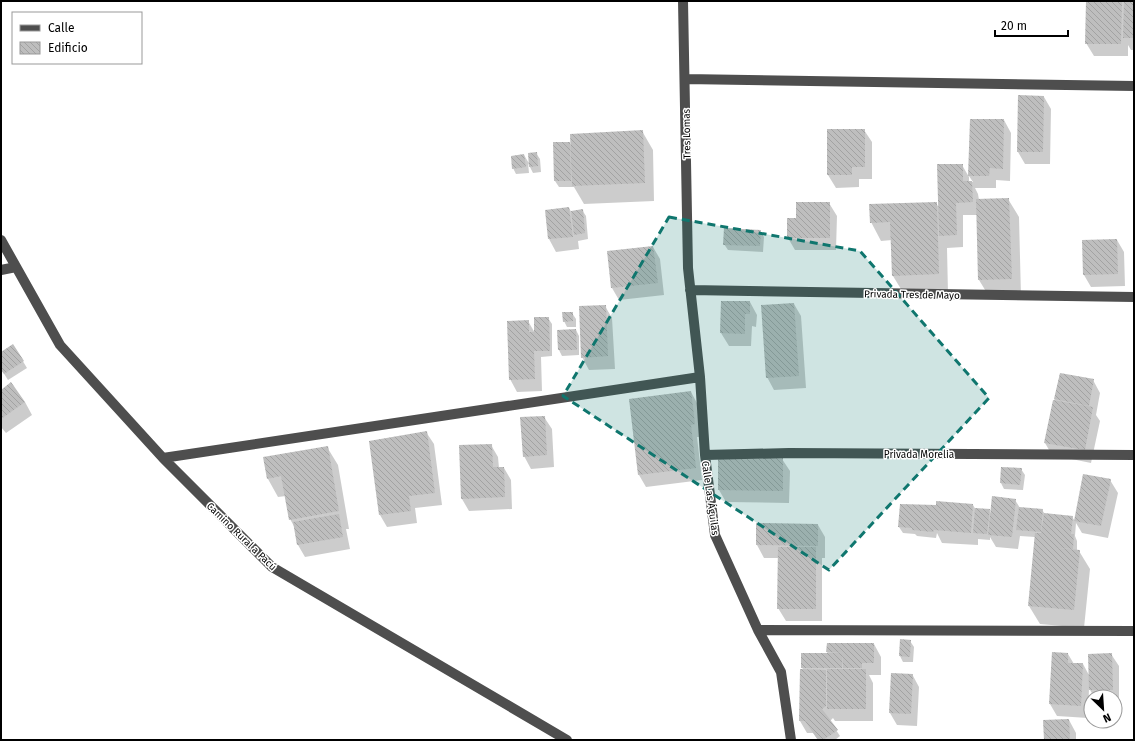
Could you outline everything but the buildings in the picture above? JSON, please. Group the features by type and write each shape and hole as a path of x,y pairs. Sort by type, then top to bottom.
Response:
{"street":[{"name":"Tres Lomas","path":"683,1 688,268 690,290"},
{"path":"685,79 1134,86"},
{"name":"Camino Rural a Pacú","path":"1,240 60,345 163,458 272,567 567,740"},
{"path":"1,270 16,266"},
{"name":"Privada Tres de Mayo","path":"690,290 1134,297"},
{"name":"Calle Las Águilas","path":"690,290 700,377 705,455 714,535 758,630 781,672 791,740"},
{"path":"163,458 700,377"},
{"name":"Privada Morelia","path":"705,455 797,453 1134,456"},
{"path":"758,630 1134,632"}],"highlighted area":[{"path":"669,217 860,251 989,398 829,570 563,396"}]}
